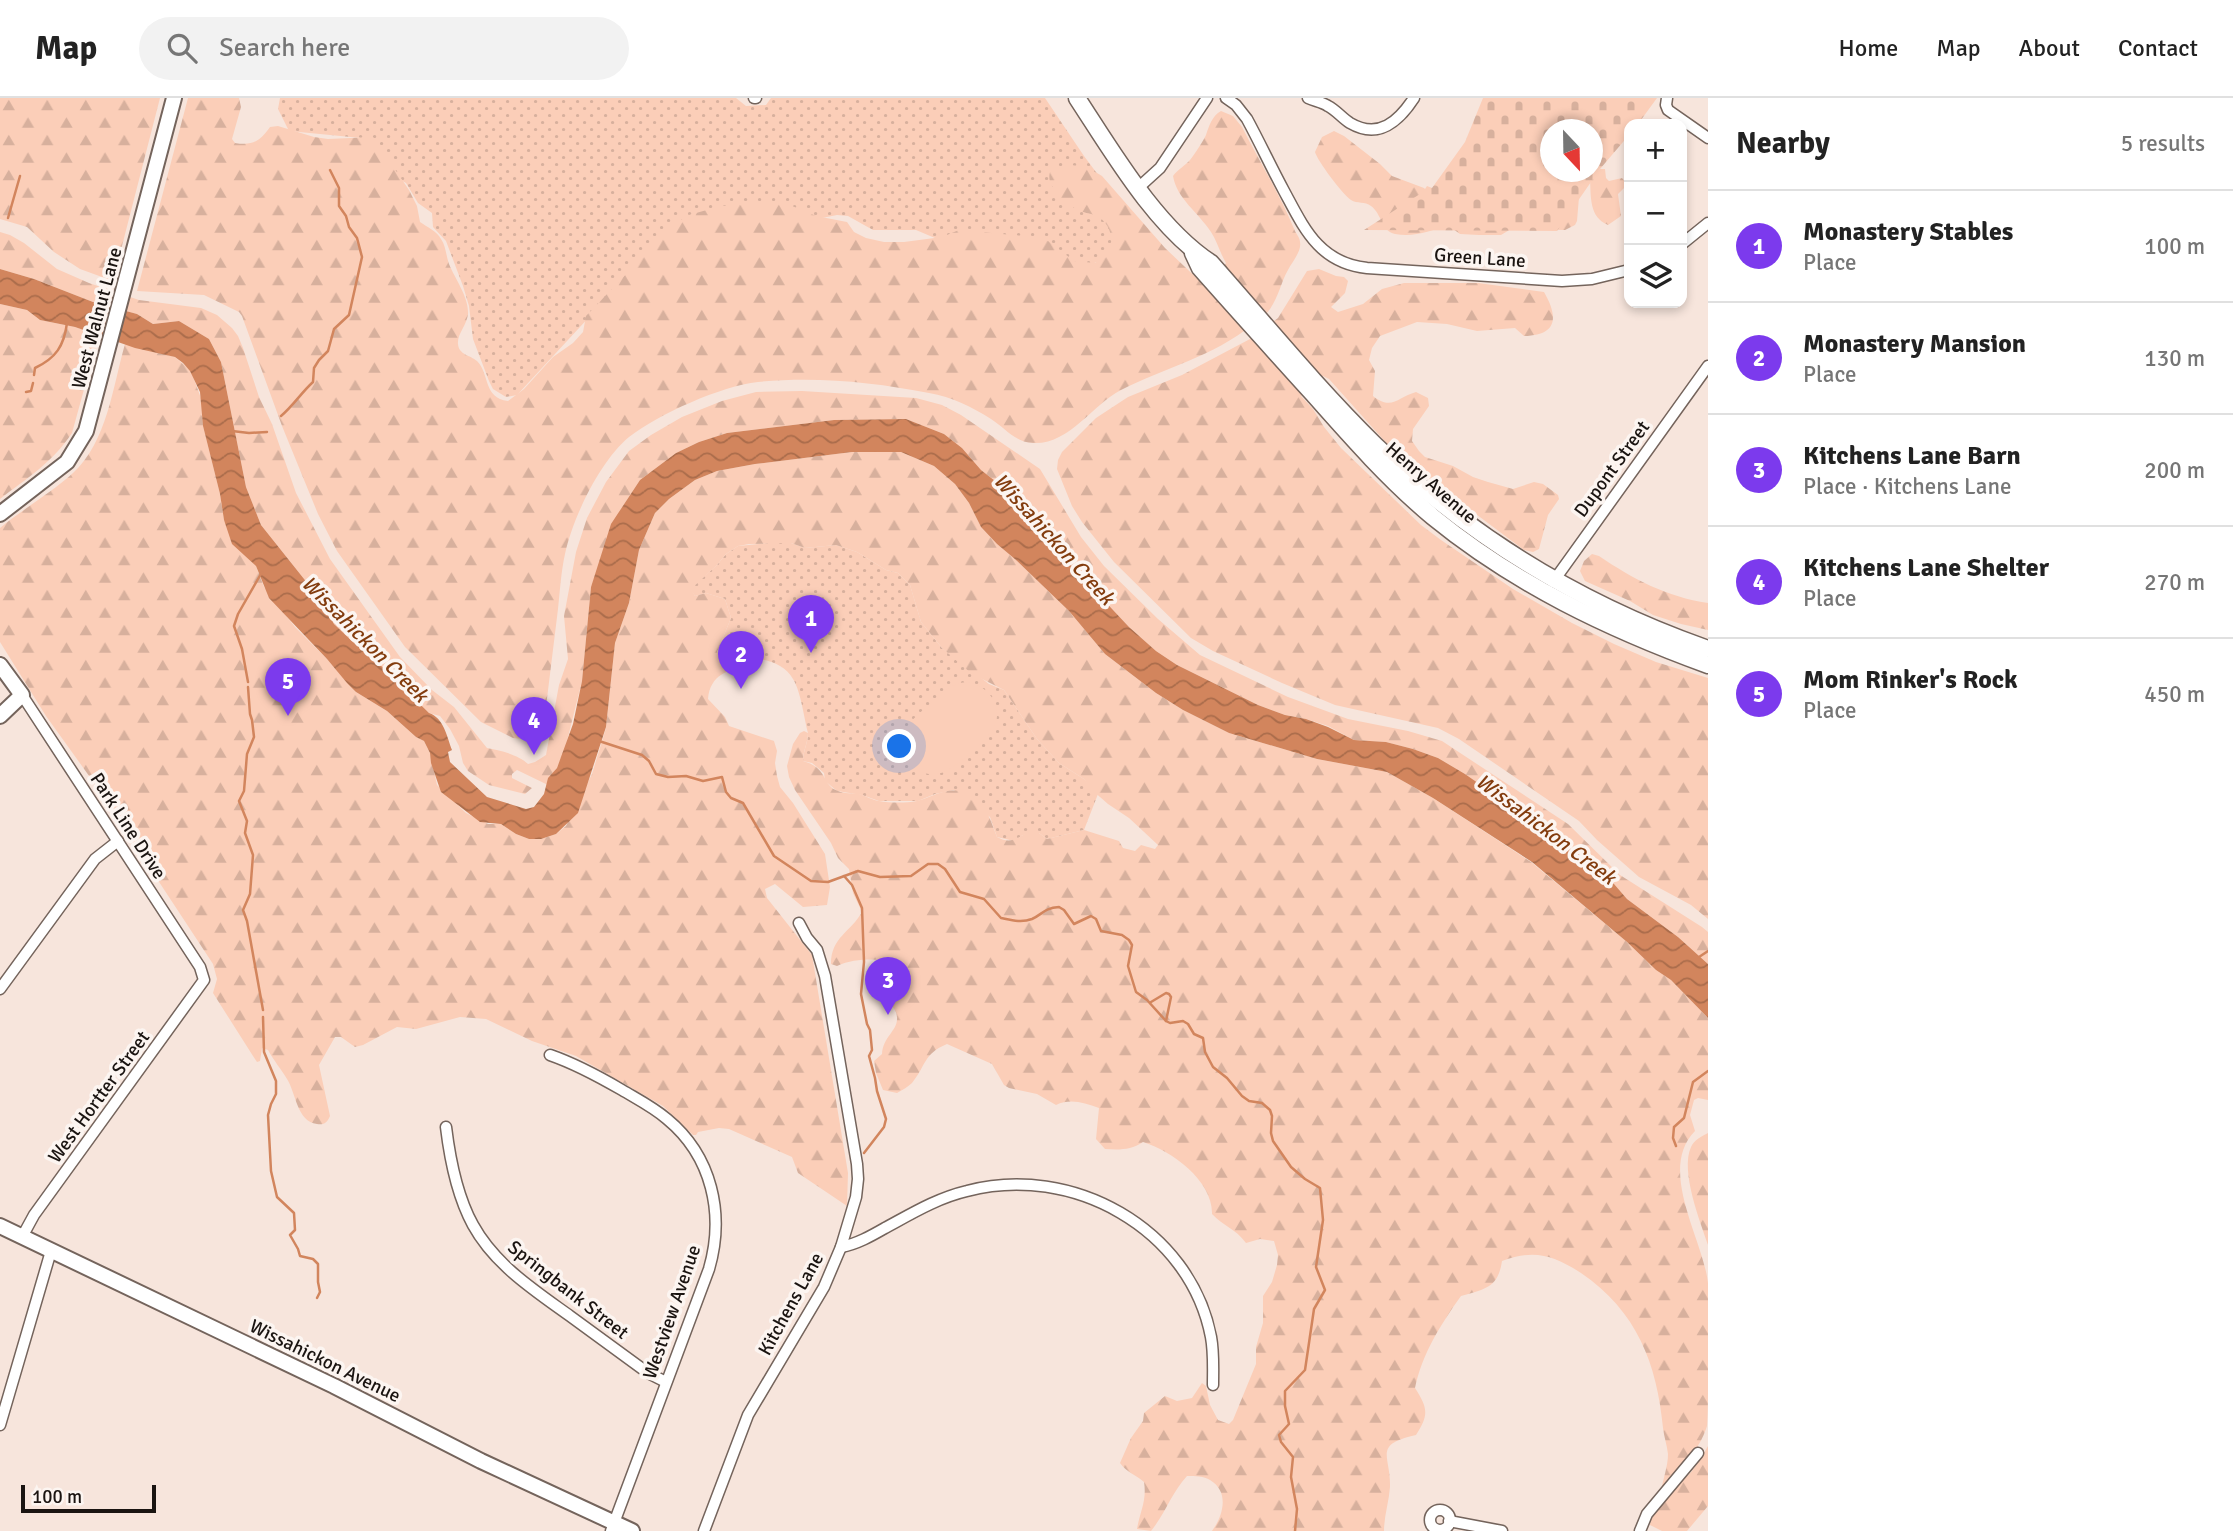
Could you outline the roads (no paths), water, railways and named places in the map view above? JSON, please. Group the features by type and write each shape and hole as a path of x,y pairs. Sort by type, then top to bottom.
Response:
{"main road":[{"name":"Henry Avenue","path":"1077,98 1138,188 1321,395 1384,473 1433,517 1485,556 1549,587 1708,649"},
{"name":"Henry Avenue","path":"1549,587 1630,635 1708,664"}],"street":[{"name":"West Walnut Lane","path":"0,514 67,462 79,446 89,424 174,98"},
{"path":"1138,188 1160,168 1208,98"},
{"name":"Green Lane","path":"1226,98 1236,105 1247,119 1307,233 1330,255 1343,263 1357,267 1562,281 1592,279 1624,271"},
{"path":"1308,98 1331,102 1355,126 1376,129 1396,121 1414,98"},
{"path":"1666,101 1668,110 1708,138"},
{"path":"1687,240 1708,223"},
{"name":"Dupont Street","path":"1549,587 1708,366"},
{"path":"0,665 22,695 0,716"},
{"name":"Park Line Drive","path":"22,695 204,977"},
{"path":"0,989 95,859 118,841"},
{"name":"Kitchens Lane","path":"704,1531 748,1415 820,1297 841,1247 856,1197 858,1172 825,976 817,950 799,923"},
{"name":"West Hortter Street","path":"22,1237 42,1204 203,984 204,977"},
{"name":"Westview Avenue","path":"550,1055 588,1070 660,1113 680,1131 707,1172 716,1212 717,1231 709,1269 612,1527"},
{"name":"Springbank Street","path":"446,1127 454,1170 466,1210 494,1254 538,1293 648,1373 666,1382"},
{"path":"841,1247 860,1242 937,1201 969,1190 994,1185 1025,1184 1077,1192 1118,1210 1141,1226 1166,1250 1183,1272 1197,1296 1208,1324 1213,1350 1213,1385"},
{"name":"Wissahickon Avenue","path":"0,1226 334,1386 612,1527 632,1531"},
{"path":"0,1425 51,1251"},
{"path":"1640,1531 1651,1508 1698,1452"},
{"path":"1449,1521 1502,1531"}],"water":[{"path":"0,269 93,302 137,314 153,324 179,321 209,339 221,362 246,487 261,525 320,599 334,624 438,719 452,750 448,752 450,762 487,797 526,809 534,807 544,794 548,778 557,768 573,724 582,681 591,587 611,524 640,480 676,453 727,433 834,420 906,419 944,434 962,448 981,470 1013,495 1038,530 1129,627 1177,665 1258,705 1328,727 1354,740 1386,742 1438,758 1561,841 1608,877 1627,899 1678,937 1708,964 1708,1018 1671,980 1532,862 1433,798 1387,772 1317,759 1229,733 1156,693 1105,654 1069,611 997,544 981,527 969,503 955,484 934,466 901,452 852,452 717,471 695,480 669,499 655,513 639,550 629,603 615,643 606,727 578,813 556,834 541,839 529,839 501,824 480,822 441,792 424,741 347,683 269,598 256,566 232,544 203,426 200,392 190,371 175,357 135,348 75,327 40,320 27,310 0,304"}],"waterway":[{"path":"281,416 313,382 314,368 328,351 334,329 349,315 362,257 357,238 339,206 339,188 330,170"},
{"path":"8,218 20,176"},
{"path":"34,375 35,368 58,350 67,323"},
{"path":"26,392 31,391 33,383"},
{"path":"232,431 267,432"},
{"path":"248,682 242,649 234,626 262,572"},
{"path":"248,687 254,737 247,754 244,791 239,801 247,821 245,833 253,855 250,894 243,910 263,1010"},
{"name":"Kitchens Lane","path":"599,741 642,755 656,774 668,777 686,776 703,781 722,777 726,792 731,798 743,803 774,856 811,881 828,882 858,871 880,877 911,876 928,864 938,864 945,869 960,892 984,899 1001,918 1028,920 1059,907 1074,924 1091,916 1096,919 1101,931 1122,935 1129,940 1132,945 1128,966 1136,992 1166,1021 1183,1021 1194,1034 1203,1038 1205,1052 1213,1067 1227,1078 1242,1096 1249,1101 1262,1103 1270,1110 1273,1141 1291,1167 1320,1188 1323,1220 1316,1267 1325,1290 1314,1309 1305,1370 1285,1391 1289,1424 1279,1435 1293,1457 1291,1477 1297,1509 1295,1531"},
{"path":"844,876 852,885 862,908 864,962 861,994 870,1030 872,1050 869,1056 886,1119 884,1127 864,1153"},
{"path":"1699,957 1708,951"},
{"name":"Kitchens Lane","path":"1151,1002 1166,993 1169,994 1171,997 1166,1021"},
{"path":"263,1017 264,1052 276,1081 276,1094 268,1115 271,1171 277,1197 294,1213 295,1230 290,1235 300,1256 313,1259 318,1264 320,1292 317,1298"},
{"path":"1676,1146 1673,1138 1674,1127 1684,1118 1693,1082 1708,1071"}],"place":[{"name":"Monastery Stables","path":"811,653"},
{"name":"Monastery Mansion","path":"741,689"},
{"name":"Mom Rinker's Rock","path":"288,716"},
{"name":"Kitchens Lane Shelter","path":"534,755"},
{"name":"Kitchens Lane Barn","path":"888,1015"}],"water label":[{"name":"Wissahickon Creek","path":"1054,539"},
{"name":"Wissahickon Creek","path":"365,639"},
{"name":"Wissahickon Creek","path":"1546,829"}]}
